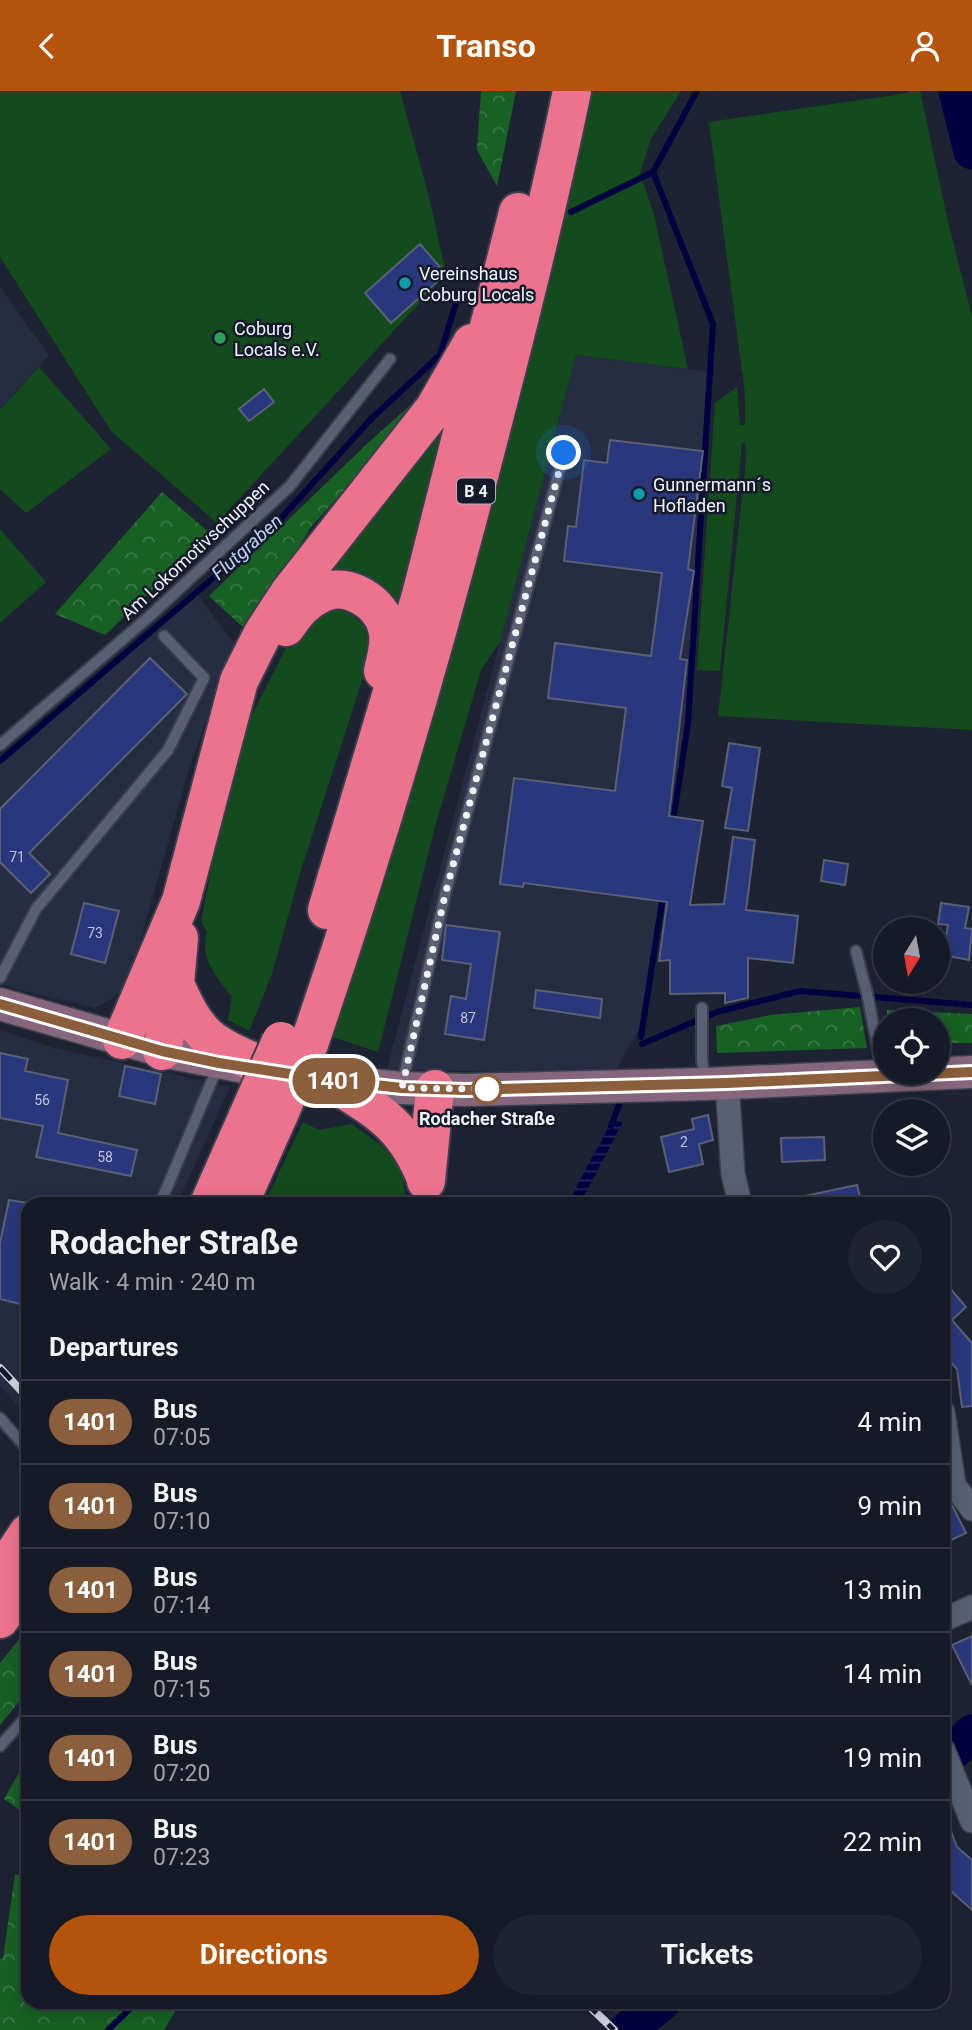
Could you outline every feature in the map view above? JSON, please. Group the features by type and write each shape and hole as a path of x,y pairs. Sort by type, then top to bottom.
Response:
{"highway":[{"name":"B 4","path":"289,1053 313,958 421,594 495,305 546,91"},
{"name":"B 4","path":"242,1197 265,1111 289,1053 352,921 448,600 520,319 572,91"},
{"path":"122,1040 181,901 239,681 269,623 289,593 434,409 495,305"},
{"path":"225,735 284,629 299,608 323,592 334,590 354,593 371,602 379,610 387,627 389,643 358,808"},
{"path":"162,1051 175,983 181,901"},
{"path":"175,983 184,1005 206,1035 220,1045 289,1053"},
{"path":"329,1080 374,1109 400,1132 415,1152 425,1191"},
{"path":"419,1088 425,1191"},
{"name":"B 4","path":"213,1197 265,1111"},
{"path":"0,1575 21,1544"},
{"path":"0,1619 21,1589"},
{"path":"0,1633 21,1613"}],"street":[{"path":"0,1004 162,1051 219,1063 289,1053 329,1080 419,1088 465,1090 873,1076"},
{"path":"950,1073 972,1072"},
{"path":"716,1083 738,1197"},
{"path":"950,1458 954,1485 972,1509"},
{"path":"950,1617 972,1607"},
{"path":"950,1769 972,1821"}],"lane":[{"name":"Am Lokomotivschuppen","path":"0,745 152,615 290,486 390,359"},
{"path":"419,1088 445,895 564,453"},
{"path":"0,978 36,909 168,750 204,678 164,636"},
{"path":"856,951 873,1018"},
{"path":"702,1008 702,1060 716,1083"},
{"path":"163,1197 219,1063"},
{"path":"0,1418 21,1442"},
{"path":"0,1745 21,1722"}],"shaded area":[{"path":"0,287 49,355 0,410"},
{"path":"576,355 710,372 688,723 640,1028 613,1075 387,1069"},
{"path":"198,595 234,643 190,766 128,984 112,999 95,1008 0,983 0,764"},
{"path":"0,1030 54,1048 230,1087 180,1197 21,1197 21,1409 0,1386"},
{"path":"611,1121 623,1122 584,1197 573,1197 579,1183"},
{"path":"611,2009 660,2009 632,2030"}],"green space":[{"name":"Coburg Locals e.V.","path":"0,91 400,91 430,201 446,274 217,523 111,431 0,257"},
{"path":"481,91 516,91 497,186 477,150"},
{"path":"587,91 681,91 651,139 640,173 654,215 688,369 576,355 500,642 481,670 436,823 378,1052 333,1037 439,679"},
{"path":"920,91 948,222 972,316 972,730 718,716 746,462 745,443 742,443 720,671 697,670 715,403 737,387 740,425 745,425 745,394 709,122"},
{"path":"39,367 111,449 26,513 0,489 0,410"},
{"path":"413,403 397,432 311,527 247,631 209,596"},
{"path":"455,426 402,611 324,572 433,435"},
{"path":"162,492 211,534 105,635 55,614"},
{"path":"0,529 46,582 0,623"},
{"path":"344,608 366,628 369,659 300,873 272,974 249,1031 228,1020 232,997 211,967 205,950 207,932 201,922 217,839 248,723 303,614 319,609"},
{"path":"860,1007 867,1048 717,1053 716,1026 771,1015"},
{"path":"950,1013 972,1014 972,1043 950,1043"},
{"path":"303,1122 319,1130 352,1124 382,1146 402,1169 405,1197 267,1197"},
{"path":"21,1637 21,1700 0,1725 0,1663"},
{"path":"21,1769 21,1811 4,1799"},
{"path":"15,1874 21,1876 21,2009 177,2009 164,2030 0,2030 0,1959 3,1958"}],"building":[{"name":"Vereinshaus Coburg Locals","path":"420,244 446,274 391,323 365,293"},
{"path":"264,389 274,402 249,421 239,409"},
{"path":"610,440 703,451 688,569 694,571 680,659 687,660 669,816 703,821 690,905 724,904 733,837 755,840 746,910 798,916 793,963 748,958 748,998 725,1003 725,993 670,994 670,960 659,961 667,902 524,883 523,887 500,884 514,778 615,791 626,708 548,698 555,643 651,656 662,573 564,561 568,526 576,527 584,460 607,463"},
{"path":"150,658 187,694 29,853 50,874 31,893 0,862 0,809"},
{"path":"729,743 760,748 748,831 725,828 732,788 722,786"},
{"path":"824,860 848,864 845,885 821,881"},
{"path":"84,903 119,911 105,963 71,954"},
{"path":"941,903 969,907 965,928 972,929 969,960 950,956 950,917 939,917"},
{"path":"446,925 500,932 484,1040 445,1034 451,996 466,999 471,964 442,960"},
{"path":"536,990 602,999 600,1018 534,1008"},
{"path":"0,1053 28,1059 25,1071 68,1080 58,1133 137,1150 131,1176 36,1157 43,1126 0,1118"},
{"path":"125,1066 161,1074 155,1104 119,1096"},
{"path":"708,1115 713,1140 699,1144 703,1164 669,1172 661,1137 694,1129 692,1119"},
{"path":"824,1137 825,1160 782,1162 781,1138"},
{"path":"857,1185 860,1197 800,1197"},
{"path":"9,1200 21,1202 21,1304 0,1299 0,1243"},
{"path":"950,1288 966,1307 952,1320 972,1343 972,1406 962,1407 957,1369 950,1362"},
{"path":"950,1503 953,1507 966,1533 950,1541"},
{"path":"972,1636 972,1685 952,1645"},
{"path":"950,1829 957,1847 972,1860 972,1910 950,1890"}],"waterway":[{"path":"673,822 688,723 713,324 653,172 697,91"},
{"path":"957,91 972,151"},
{"name":"Flutgraben","path":"571,212 653,172"},
{"name":"Flutgraben","path":"0,761 275,525 371,419 440,355 456,303"},
{"path":"641,1037 663,895"},
{"path":"642,1044 717,1012 800,991 972,1005"},
{"path":"611,1126 622,1097"},
{"path":"950,1754 972,1733"},
{"path":"108,2030 130,2009"},
{"path":"627,2030 653,2009"}],"railway":[{"path":"0,1368 21,1390"},
{"path":"592,2009 614,2030"}],"bus line":[{"name":"1401","path":"0,1004 162,1051 219,1063 402,1088 465,1090 587,1087 972,1072"}],"place":[{"name":"Vereinshaus Coburg Locals","path":"405,283"},
{"name":"Coburg Locals e.V.","path":"220,338"},
{"name":"Gunnermann´s Hofladen","path":"639,494"},
{"name":"Rodacher Straße","path":"487,1089"}],"route":[{"path":"487,1089 402,1088 445,895 564,453"}]}
